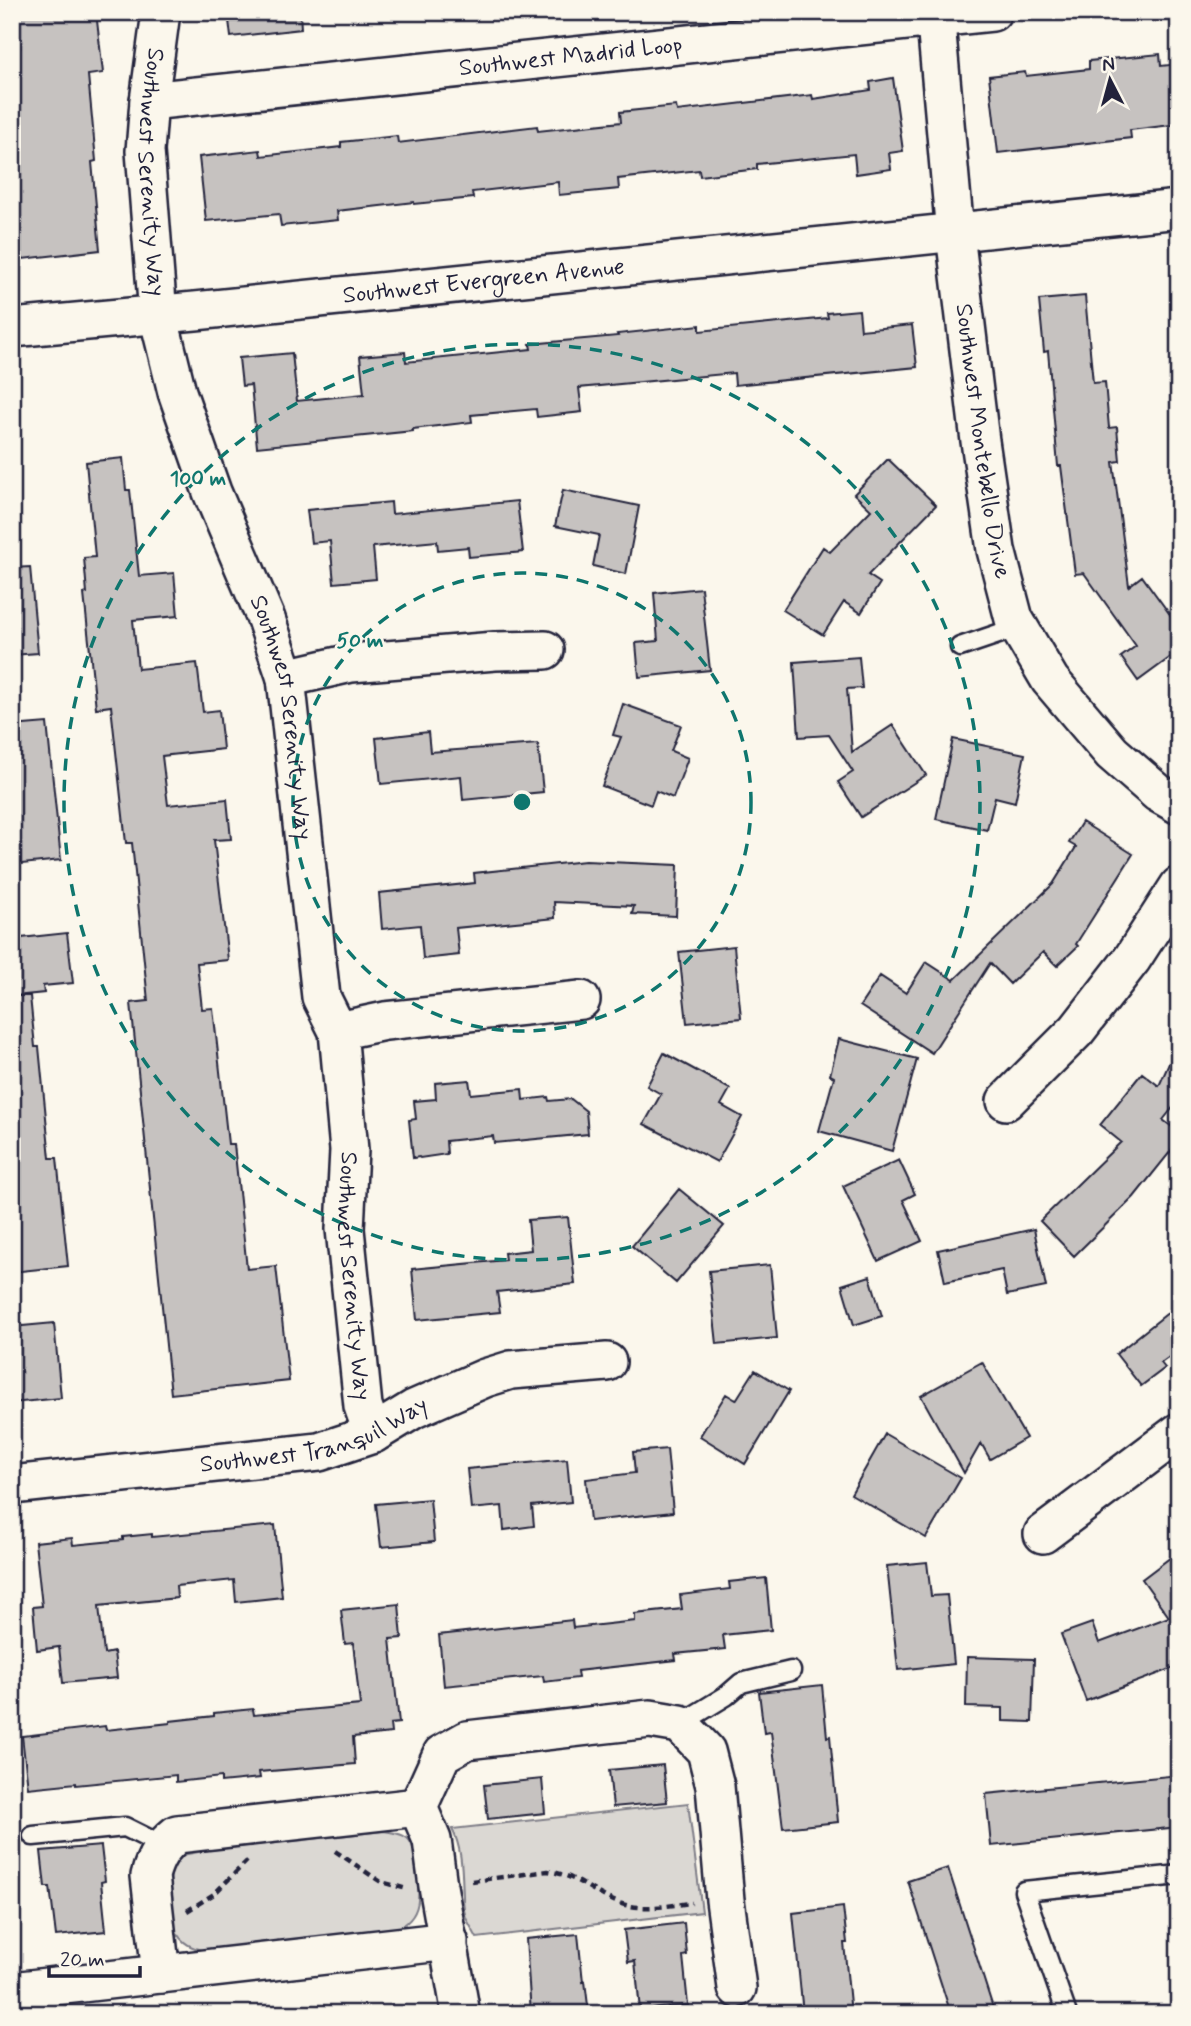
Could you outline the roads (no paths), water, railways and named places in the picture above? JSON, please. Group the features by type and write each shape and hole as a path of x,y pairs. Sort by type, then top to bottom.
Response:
{"street":[{"name":"Southwest Serenity Way","path":"161,12 145,151 158,315 177,392 212,492 266,618 286,678 321,997 338,1031 349,1150 345,1229 363,1406 373,1434"},
{"name":"Southwest Madrid Loop","path":"149,101 935,15 992,12"},
{"name":"Southwest Montebello Drive","path":"935,15 955,234 979,441 996,550 1014,619 1050,680 1112,753 1158,793 1179,805"},
{"name":"Southwest Evergreen Avenue","path":"12,328 955,234 1179,209"},
{"path":"286,678 351,663 495,651 545,650"},
{"path":"1006,1101 1077,1030 1132,959 1179,886"},
{"path":"338,1031 385,1021 581,1000"},
{"name":"Southwest Tranquil Way","path":"12,1485 319,1452 373,1434 414,1409 485,1378 512,1370 607,1362"},
{"path":"1043,1534 1179,1432"},
{"path":"461,2014 432,1840 418,1807 442,1754 467,1740 650,1719 680,1724 706,1751 715,1786 725,1900 737,1988"},
{"path":"161,1974 149,1876 163,1846 177,1834 418,1807"},
{"path":"12,1991 449,1941"}],"lane":[{"path":"960,647 1019,627"},
{"path":"680,1724 726,1696 741,1683 792,1671"},
{"path":"33,1836 125,1827 163,1846"},
{"path":"1067,2014 1024,1891 1179,1875"}]}
